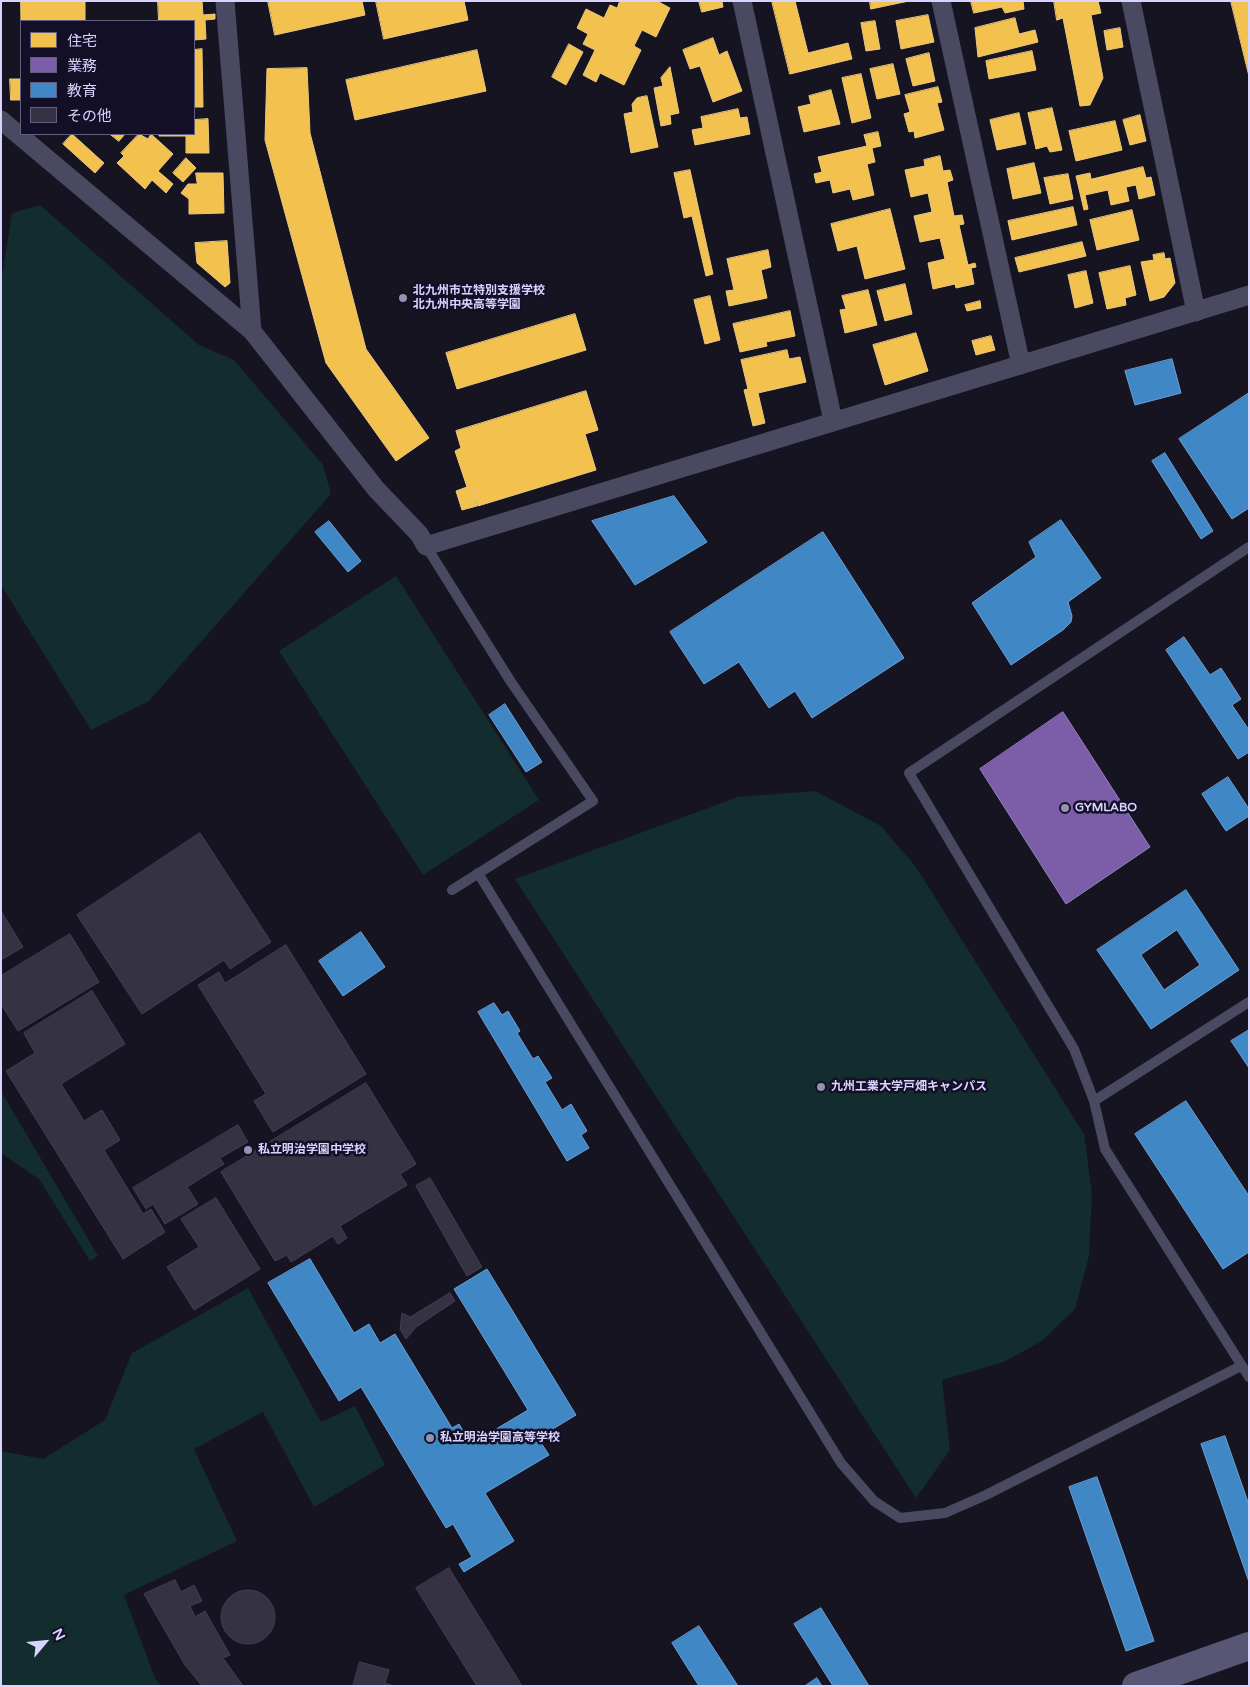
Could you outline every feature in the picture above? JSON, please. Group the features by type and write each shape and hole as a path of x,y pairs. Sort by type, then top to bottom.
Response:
{"street":[{"path":"225,1 252,331"},
{"path":"742,1 833,421"},
{"path":"941,1 1021,365"},
{"path":"1131,1 1196,312"},
{"path":"1,120 252,331 376,489 419,534 426,546 1249,295"},
{"path":"1136,1686 1249,1646"}],"lane":[{"path":"426,546 511,682 592,801 452,890"},
{"path":"1249,547 909,774 1074,1049 1094,1100 1105,1149 1249,1378"},
{"path":"478,873 841,1464 874,1501 900,1518 946,1513 986,1495 1241,1366"},
{"path":"1094,1100 1249,1002"}],"green space":[{"path":"40,205 199,345 234,360 323,465 331,494 149,701 91,730 1,585 1,282 12,213"},
{"path":"396,576 539,800 423,875 279,651"},
{"path":"815,791 881,826 916,867 1084,1134 1092,1193 1089,1256 1075,1309 1042,1341 1004,1362 942,1380 950,1450 916,1498 515,879 738,797"},
{"path":"1,1091 98,1256 90,1261 39,1179 1,1153"},
{"path":"248,1288 321,1422 355,1406 385,1465 314,1507 263,1412 194,1449 237,1541 124,1595 155,1678 161,1686 1,1686 1,1451 43,1459 105,1420 132,1353"}],"building: 住宅":[{"path":"21,1 85,1 85,20 21,20"},
{"path":"158,1 202,1 203,15 215,14 215,19 205,20 206,39 195,40 195,20 159,20"},
{"path":"268,1 362,1 365,15 275,35"},
{"path":"376,1 464,1 468,20 384,39"},
{"path":"620,1 657,1 670,8 656,37 642,30 634,46 641,50 624,85 600,73 596,82 583,75 595,50 583,44 588,34 577,28 586,9 604,18 610,5 617,8"},
{"path":"699,1 722,1 723,7 702,12"},
{"path":"772,1 795,1 808,53 848,43 852,59 790,74"},
{"path":"870,1 909,1 871,9"},
{"path":"971,1 1023,1 1024,9 1005,13 1002,7 974,13"},
{"path":"1054,1 1098,1 1101,13 1091,15 1103,78 1090,105 1080,106 1063,18 1057,20"},
{"path":"1231,1 1249,1 1249,76"},
{"path":"928,15 934,42 901,49 896,21"},
{"path":"1015,18 1019,34 1035,30 1038,42 978,57 975,28"},
{"path":"875,21 880,49 866,51 861,23"},
{"path":"1120,28 1123,47 1107,50 1104,31"},
{"path":"713,38 719,55 727,51 742,91 713,102 700,66 690,69 683,50"},
{"path":"569,44 583,52 566,85 552,77"},
{"path":"202,49 203,107 195,107 195,50"},
{"path":"477,50 486,91 355,120 346,80"},
{"path":"1032,51 1036,70 989,79 986,61"},
{"path":"929,53 935,81 913,86 906,59"},
{"path":"893,64 900,94 877,99 870,69"},
{"path":"670,67 679,113 670,115 671,124 661,126 654,88 663,86 661,78"},
{"path":"307,68 310,133 366,349 429,438 396,461 326,363 265,140 267,69"},
{"path":"861,74 871,118 852,123 842,78"},
{"path":"10,79 20,79 20,100 11,100"},
{"path":"938,87 942,102 937,103 944,130 915,138 914,131 909,132 904,114 910,112 905,95"},
{"path":"831,90 840,124 804,132 798,107 811,104 809,96"},
{"path":"647,96 658,147 631,153 624,114 633,112 632,104 637,98"},
{"path":"1052,108 1062,150 1050,152 1047,146 1036,149 1028,113"},
{"path":"738,109 740,118 747,117 750,134 695,145 692,130 703,128 701,117"},
{"path":"1019,113 1026,144 997,150 990,120"},
{"path":"1140,115 1146,141 1130,145 1123,120"},
{"path":"208,119 209,153 186,153 186,136 159,136 195,135 195,120"},
{"path":"1115,121 1122,150 1076,161 1069,131"},
{"path":"878,132 881,146 872,148 875,162 867,164 874,195 853,200 850,189 833,193 830,180 816,183 814,174 822,172 818,157 867,146 864,135"},
{"path":"73,135 104,163 95,173 63,144"},
{"path":"111,135 124,135 119,141"},
{"path":"138,135 148,139 152,135 173,154 158,171 173,184 166,193 152,180 145,189 117,163 124,156 121,153"},
{"path":"940,156 943,171 950,170 953,180 947,182 954,216 962,215 964,224 959,225 968,265 975,263 976,267 971,268 974,284 956,288 955,284 933,289 928,263 945,259 940,238 920,242 914,216 932,212 928,193 911,197 905,170 925,166 924,160"},
{"path":"186,158 196,168 183,182 173,173"},
{"path":"1034,163 1041,193 1013,199 1007,169"},
{"path":"1143,167 1146,178 1151,177 1155,195 1139,199 1136,185 1126,187 1129,201 1111,205 1108,190 1085,195 1088,209 1084,210 1076,176 1090,173 1091,179"},
{"path":"690,170 713,274 706,276 692,216 684,218 674,173"},
{"path":"196,173 223,173 224,213 189,214 189,199 181,193 188,184 197,184"},
{"path":"1068,174 1073,199 1050,204 1044,178"},
{"path":"1073,207 1077,225 1012,240 1008,221"},
{"path":"890,209 905,269 865,279 857,246 838,251 831,224"},
{"path":"1132,210 1139,240 1097,250 1090,220"},
{"path":"227,241 230,283 225,287 197,263 195,243"},
{"path":"1082,242 1086,256 1019,272 1015,258"},
{"path":"768,250 771,267 761,270 767,298 729,306 726,291 734,290 727,259"},
{"path":"1164,253 1165,259 1170,258 1175,283 1164,297 1150,301 1141,262 1154,260 1153,255"},
{"path":"1130,266 1136,295 1125,298 1126,305 1107,309 1099,273"},
{"path":"1086,271 1093,303 1075,308 1068,275"},
{"path":"905,284 912,314 885,321 877,291"},
{"path":"868,290 877,325 845,333 840,310 846,309 842,296"},
{"path":"710,296 720,340 705,344 694,300"},
{"path":"980,301 981,308 967,311 965,305"},
{"path":"790,311 795,336 766,342 767,346 740,352 733,324"},
{"path":"575,314 586,350 457,389 446,353"},
{"path":"916,333 928,371 885,385 873,345"},
{"path":"991,336 995,350 976,355 972,341"},
{"path":"787,350 789,359 800,357 806,382 758,393 765,423 753,426 744,390 748,389 741,360"},
{"path":"586,391 598,430 585,434 596,470 478,506 472,487 477,506 462,510 456,491 467,487 455,451 461,448 456,431"}],"building: 業務":[{"name":"GYMLABO","path":"1063,712 1150,847 1066,904 980,769"}],"building: 教育":[{"path":"1172,359 1181,393 1135,405 1125,371"},
{"path":"1249,393 1249,508 1232,519 1179,439"},
{"path":"1165,453 1213,531 1201,539 1152,461"},
{"path":"674,496 707,542 635,585 592,521"},
{"path":"1061,520 1101,578 1068,602 1072,616 1071,622 1063,630 1011,665 972,603 1036,557 1029,542"},
{"path":"329,521 361,561 348,572 315,532"},
{"path":"823,532 904,658 812,718 795,691 769,708 739,662 704,684 670,632"},
{"path":"1184,637 1210,675 1221,668 1241,699 1232,705 1249,730 1249,752 1238,759 1166,650"},
{"path":"505,704 542,762 526,772 489,715"},
{"path":"1228,777 1249,809 1249,816 1226,831 1202,794"},
{"path":"1186,890 1239,970 1151,1029 1097,950","holes":["1177,930 1200,965 1164,990 1141,955"]},
{"path":"361,932 385,967 343,996 319,961"},
{"path":"494,1003 502,1015 508,1011 520,1031 517,1033 533,1059 538,1056 552,1078 545,1082 562,1110 571,1104 587,1131 581,1135 589,1148 567,1161 478,1012"},
{"path":"1249,1030 1249,1068 1231,1041"},
{"path":"1186,1101 1249,1196 1249,1252 1223,1269 1135,1134"},
{"path":"310,1259 354,1333 369,1324 380,1343 395,1334 452,1428 459,1424 471,1444 528,1410 454,1289 487,1269 576,1415 538,1438 549,1455 485,1493 514,1541 464,1572 459,1564 472,1557 453,1524 446,1528 361,1387 339,1401 268,1283"},
{"path":"1225,1436 1249,1505 1249,1582 1201,1444"},
{"path":"1097,1477 1154,1641 1126,1651 1069,1487"},
{"path":"821,1608 869,1686 833,1686 794,1624"},
{"path":"699,1626 738,1686 699,1686 672,1643"},
{"path":"817,1678 822,1686 805,1686"}],"building: その他":[{"path":"200,833 271,942 230,969 224,960 142,1014 77,915"},
{"path":"1,911 23,947 1,960"},
{"path":"70,934 99,982 18,1031 1,1004 1,976"},
{"path":"286,945 366,1074 273,1132 254,1101 266,1094 198,985 219,972 225,983"},
{"path":"92,991 125,1044 61,1084 84,1121 102,1110 120,1140 104,1150 143,1214 151,1209 165,1232 123,1259 6,1071 35,1053 24,1033"},
{"path":"366,1083 416,1164 400,1174 407,1185 340,1226 347,1238 338,1244 333,1236 291,1262 287,1255 275,1261 221,1172"},
{"path":"238,1125 248,1142 220,1158 224,1164 187,1187 198,1204 165,1224 153,1204 146,1209 133,1188"},
{"path":"430,1178 482,1267 467,1276 416,1186"},
{"path":"216,1198 260,1269 194,1310 167,1267 199,1247 181,1219"},
{"path":"450,1293 455,1301 416,1327 406,1339 400,1329 402,1313 410,1317"},
{"path":"449,1568 522,1686 477,1686 416,1588"},
{"path":"175,1580 181,1592 194,1585 202,1601 190,1606 195,1617 205,1611 230,1655 223,1658 243,1686 202,1686 185,1665 144,1594"},
{"path":"248,1590 258,1592 267,1598 273,1607 275,1617 273,1627 267,1636 258,1642 248,1644 238,1642 229,1636 223,1627 221,1617 223,1607 229,1598 238,1592"},
{"path":"360,1662 389,1670 385,1683 394,1686 353,1686"}],"place":[{"name":"北九州市立特別支援学校 北九州中央高等学園","path":"403,298"},
{"name":"GYMLABO","path":"1065,808"},
{"name":"九州工業大学戸畑キャンパス","path":"821,1087"},
{"name":"私立明治学園中学校","path":"248,1150"},
{"name":"私立明治学園高等学校","path":"430,1438"}]}
